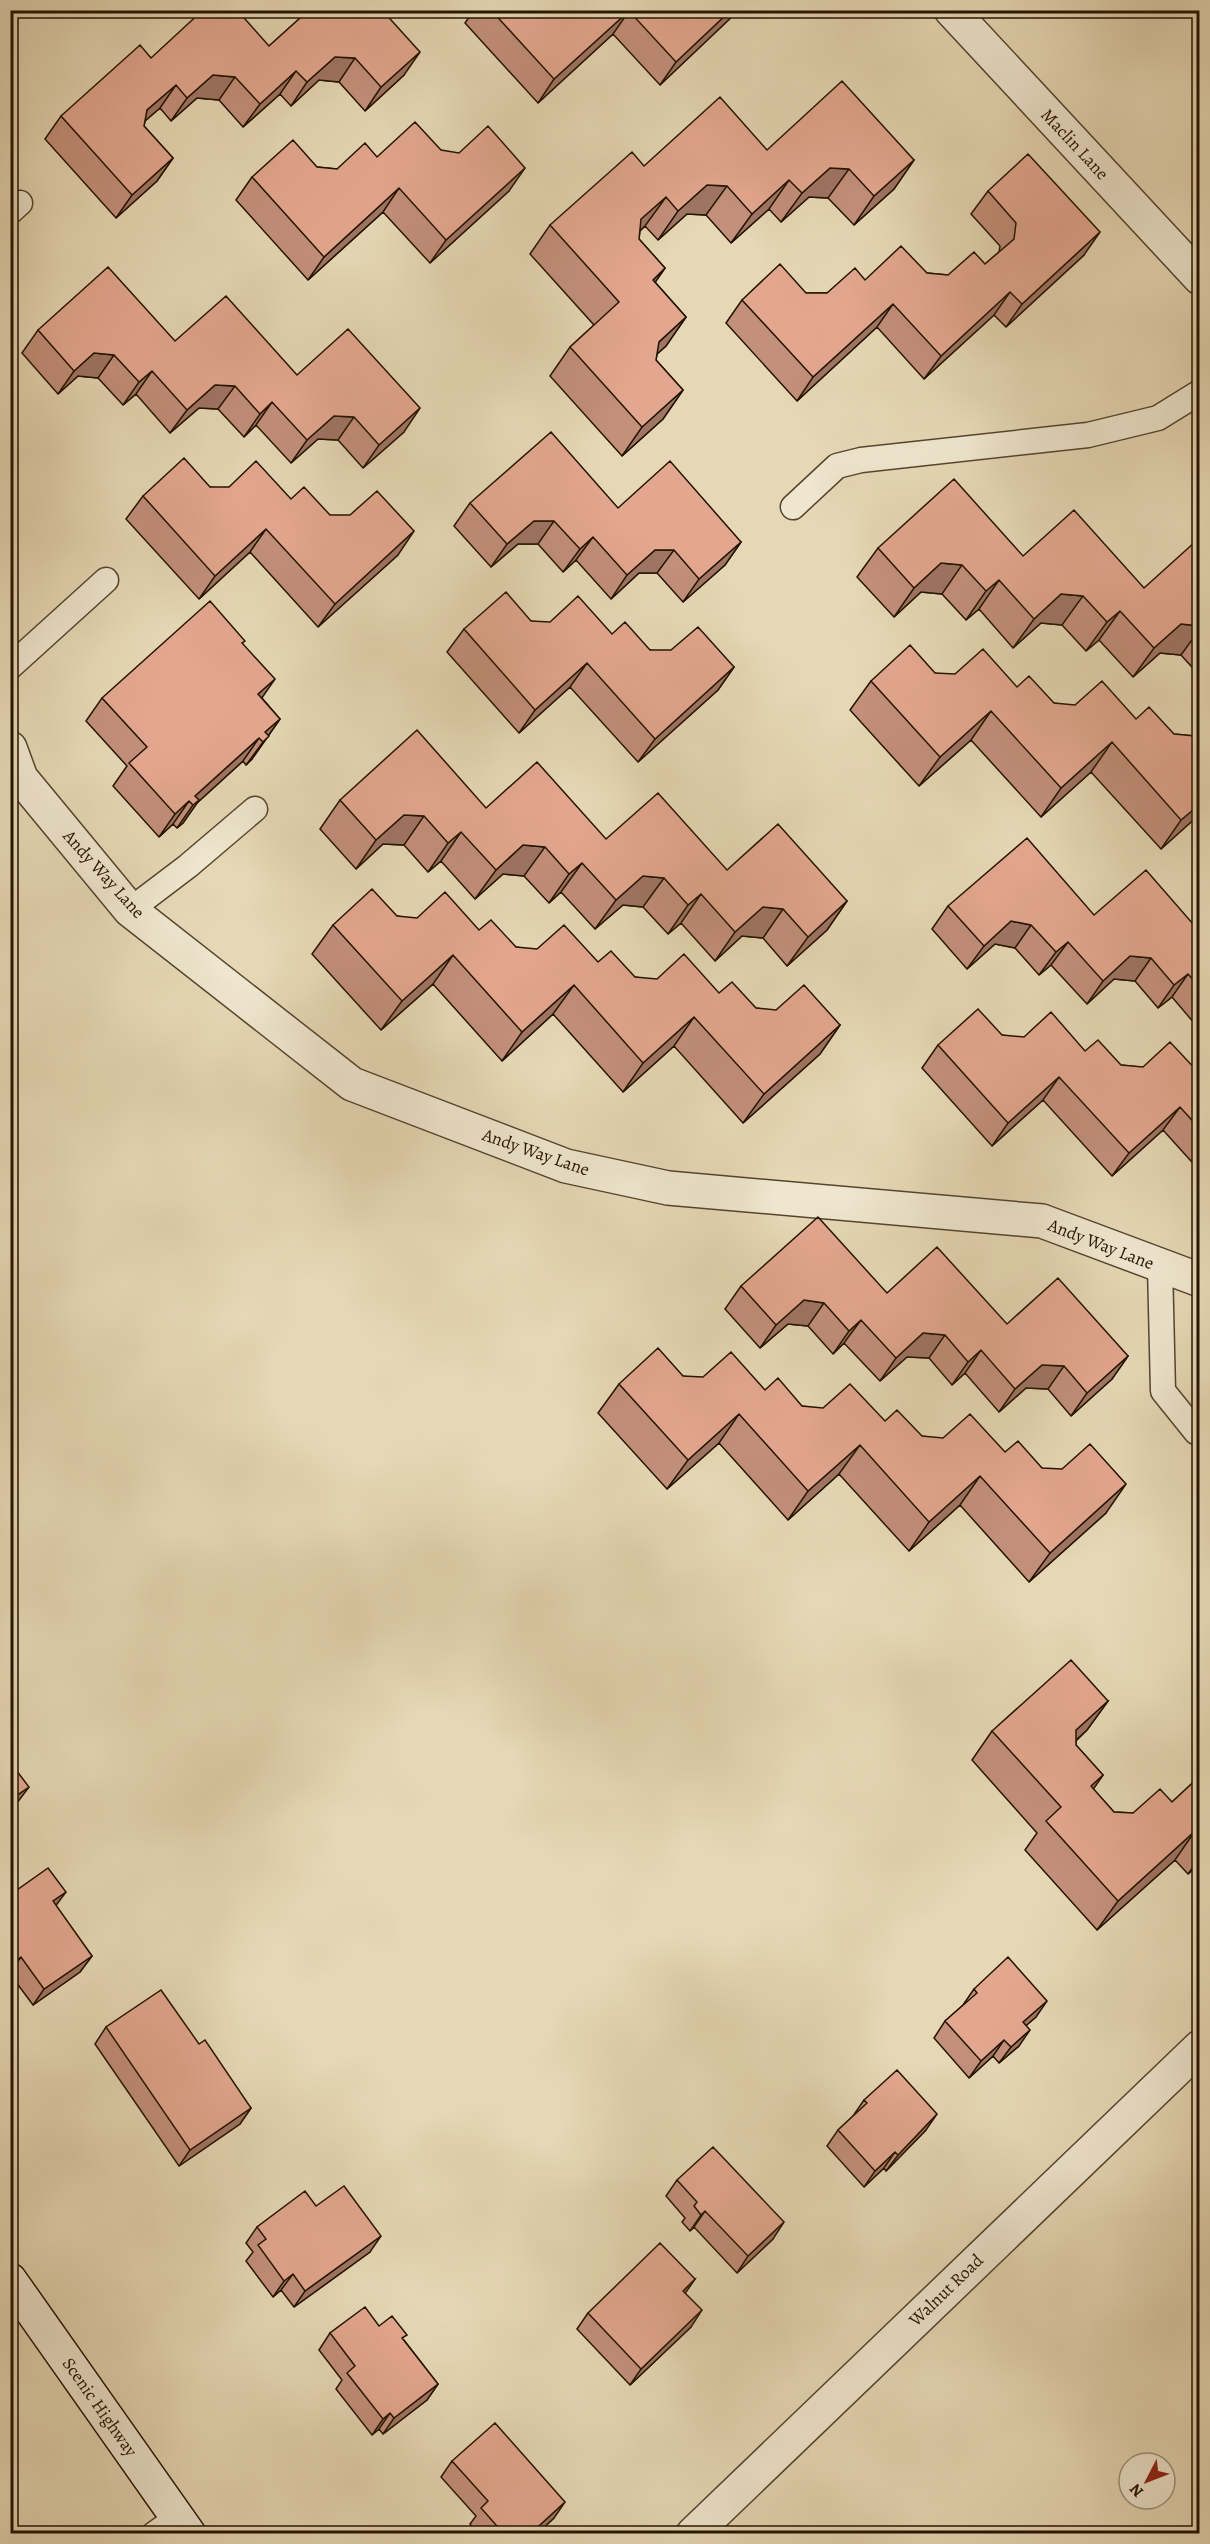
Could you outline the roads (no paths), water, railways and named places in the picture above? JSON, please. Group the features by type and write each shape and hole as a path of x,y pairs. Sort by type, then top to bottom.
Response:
{"street":[{"name":"Maclin Lane","path":"951,10 1200,278"},
{"name":"Andy Way Lane","path":"10,748 21,778 130,909 352,1084 567,1166 669,1188 1042,1221 1200,1280"},
{"name":"Walnut Road","path":"693,2534 1200,2047"},
{"name":"Scenic Highway","path":"10,2280 174,2528"}],"lane":[{"path":"793,507 837,466 861,460 1088,435 1158,418 1200,392"},
{"path":"10,667 106,580"},
{"path":"130,909 188,866 255,809"},
{"path":"1160,1266 1163,1391 1196,1432"}]}
